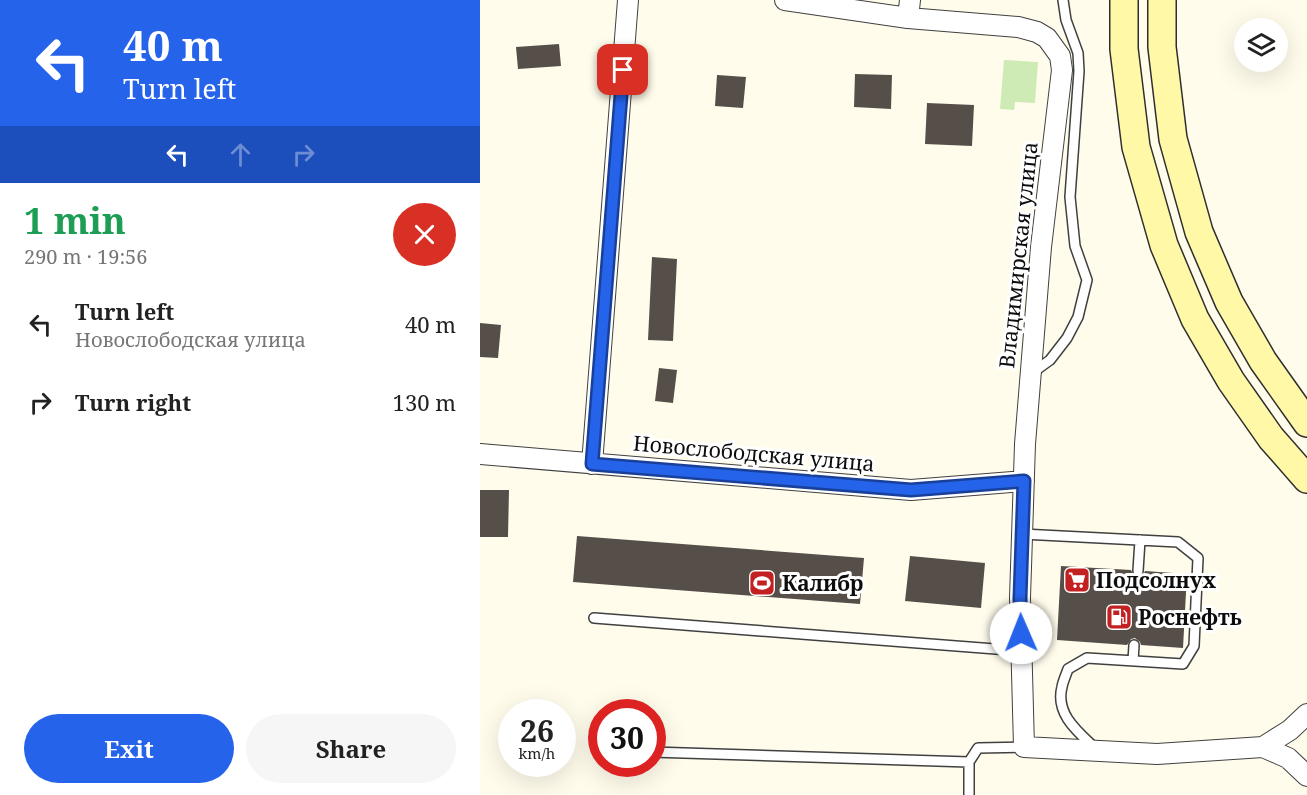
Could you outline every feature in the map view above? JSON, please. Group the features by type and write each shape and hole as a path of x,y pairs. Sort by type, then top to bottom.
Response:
{"main road":[{"path":"1124,0 1124,50 1136,147 1164,245 1195,319 1231,381 1271,438 1307,479"},
{"path":"1162,0 1162,47 1173,139 1199,232 1229,302 1263,361 1307,423"}],"street":[{"path":"592,464 628,0"},
{"name":"Владимирская улица","path":"785,0 909,9 1018,27 1037,32 1047,38 1060,56 1062,70 1041,247 1025,444 1020,598 1024,747"},
{"name":"Новослободская улица","path":"480,454 911,490 1024,481"},
{"path":"1263,747 1290,730 1307,714"},
{"path":"1024,747 1157,754 1263,747 1288,758 1307,776"}],"lane":[{"path":"1031,374 1050,360 1067,338 1078,317 1087,280 1075,246 1070,197 1079,70 1078,53 1066,20 1063,0"},
{"path":"1022,534 1178,542 1198,558 1194,646 1183,664 1087,658 1068,669 1061,689 1062,708 1073,728 1099,752"},
{"path":"1138,571 1140,540"},
{"path":"594,618 1021,651"},
{"path":"1133,661 1134,645"},
{"path":"969,795 969,762 978,748 1024,747"},
{"path":"666,752 969,762"}],"green space":[{"path":"1004,60 1038,62 1035,103 1015,102 1014,110 1000,109"}],"building":[{"path":"559,44 561,66 518,69 516,47"},
{"path":"855,74 892,75 891,109 854,107"},
{"path":"717,75 746,77 743,108 715,106"},
{"path":"927,103 974,105 972,146 925,144"},
{"path":"652,257 677,259 673,341 648,340"},
{"path":"480,323 501,325 498,358 480,357"},
{"path":"659,368 677,370 673,403 655,401"},
{"path":"480,490 509,490 508,537 480,537"},
{"path":"577,536 864,558 860,604 573,582"},
{"path":"910,556 985,563 981,608 905,601"},
{"path":"1061,566 1131,570 1138,578 1145,571 1187,574 1183,648 1141,645 1135,638 1131,639 1127,645 1057,640"}],"place":[{"name":"Подсолнух","path":"1077,580"},
{"name":"Калибр","path":"762,583"},
{"name":"Роснефть","path":"1119,617"}],"route":[{"path":"623,70 592,464 911,490 1024,481 1021,633"}]}
